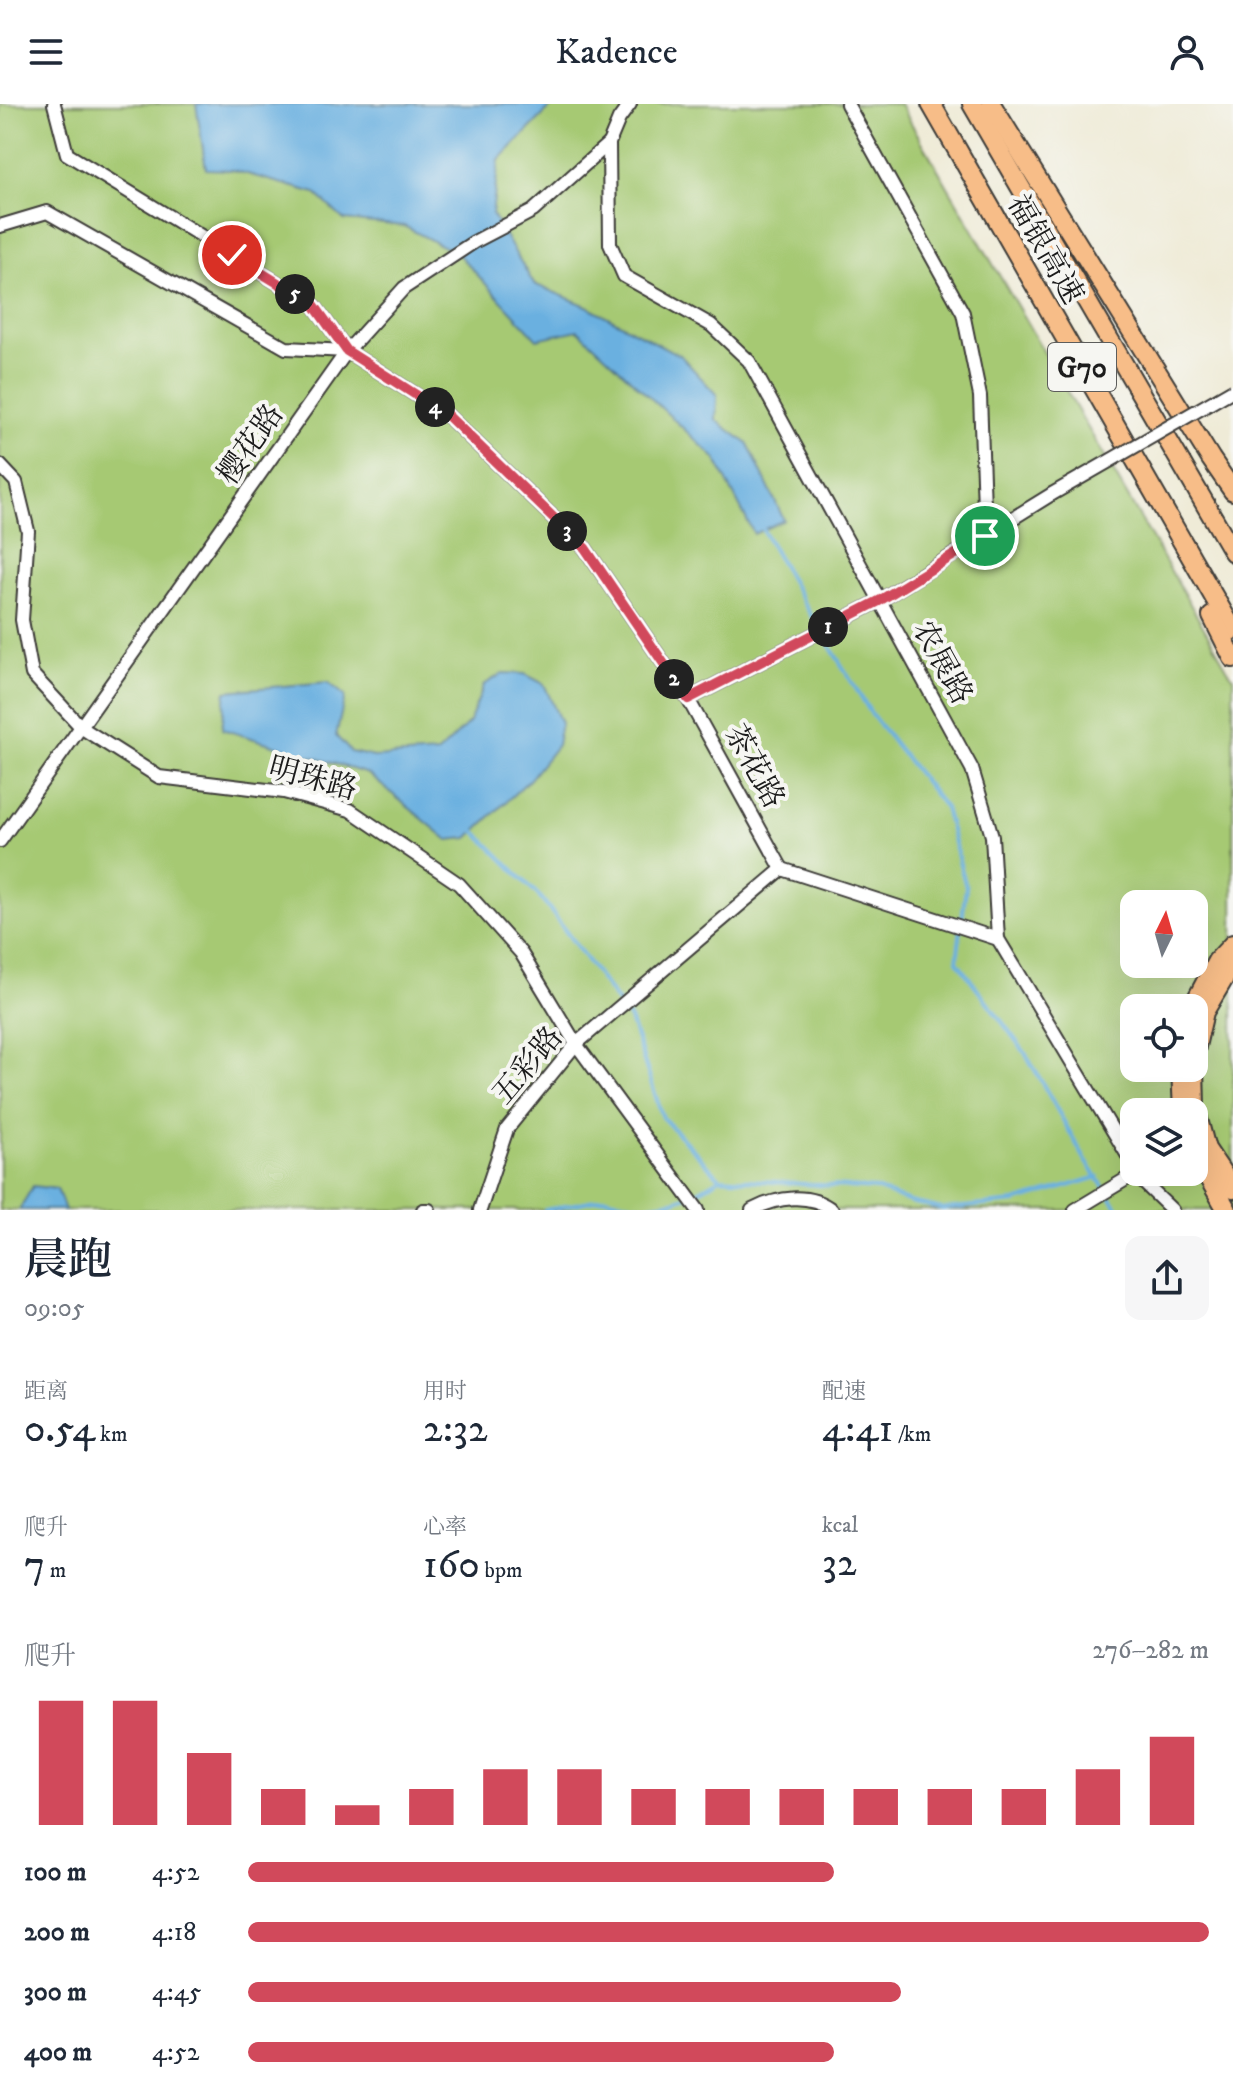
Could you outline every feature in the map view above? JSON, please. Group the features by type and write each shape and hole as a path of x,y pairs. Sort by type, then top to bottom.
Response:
{"highway":[{"name":"福银高速","path":"931,104 1233,630"},
{"name":"福银高速","path":"972,104 1233,552"},
{"path":"991,104 1233,491"},
{"path":"1145,477 1233,658"},
{"path":"1199,994 1217,961 1233,944"},
{"path":"1208,1005 1233,963"},
{"path":"1194,1082 1195,1108 1206,1149 1233,1189"},
{"path":"1208,1177 1227,1210"}],"street":[{"path":"54,104 67,154 314,305 347,351"},
{"name":"农展路","path":"630,104 619,119 609,143 610,244 624,276 711,325 749,361 972,769 992,836 998,939 1120,1143"},
{"path":"847,104 963,313 980,396 985,536"},
{"name":"樱花路","path":"0,841 347,351 404,288 474,242 533,211 609,143"},
{"path":"0,226 47,212 286,348 347,351"},
{"name":"茶花路","path":"347,351 446,414 585,548 688,699 782,869"},
{"path":"688,699 879,601 1052,494 1233,390"},
{"name":"明珠路","path":"0,465 16,482 28,531 22,620 32,674 82,728 159,777 284,792 350,810 459,884 521,953 576,1044 695,1206"},
{"path":"782,869 998,939"},
{"name":"五彩路","path":"480,1210 507,1129 576,1044 782,869"},
{"path":"1075,1210 1120,1183"},
{"path":"1147,1186 1172,1210"},
{"path":"752,1210 776,1200 800,1198 822,1202 832,1210"},
{"path":"423,1210 429,1210"}],"green space":[{"path":"0,104 900,104 1233,678 1233,1210 0,1210"}],"water":[{"path":"196,104 554,104 499,160 492,214 534,284 587,306 681,356 717,395 716,420 748,444 784,520 754,534 715,458 578,330 537,339 458,254 404,226 344,220 315,193 233,170 206,169"},
{"path":"503,673 525,674 544,684 561,723 557,745 530,779 468,838 448,840 368,774 222,729 226,691 328,682 345,696 336,736 351,752 374,757 438,753 469,723 484,685"},
{"path":"33,1186 57,1189 65,1210 19,1210"}],"waterway":[{"path":"760,525 872,715 945,808 966,887 957,961 1026,1054 1086,1161 1119,1210"},
{"path":"473,829 542,899 630,1019 663,1118 720,1178"},
{"path":"545,1210 605,1198 643,1206 674,1201 720,1178 876,1189 910,1202 943,1209 1015,1202 1098,1177"}],"route":[{"path":"232,255 314,305 347,351 446,414 585,548 688,699 879,601 985,536"}]}
